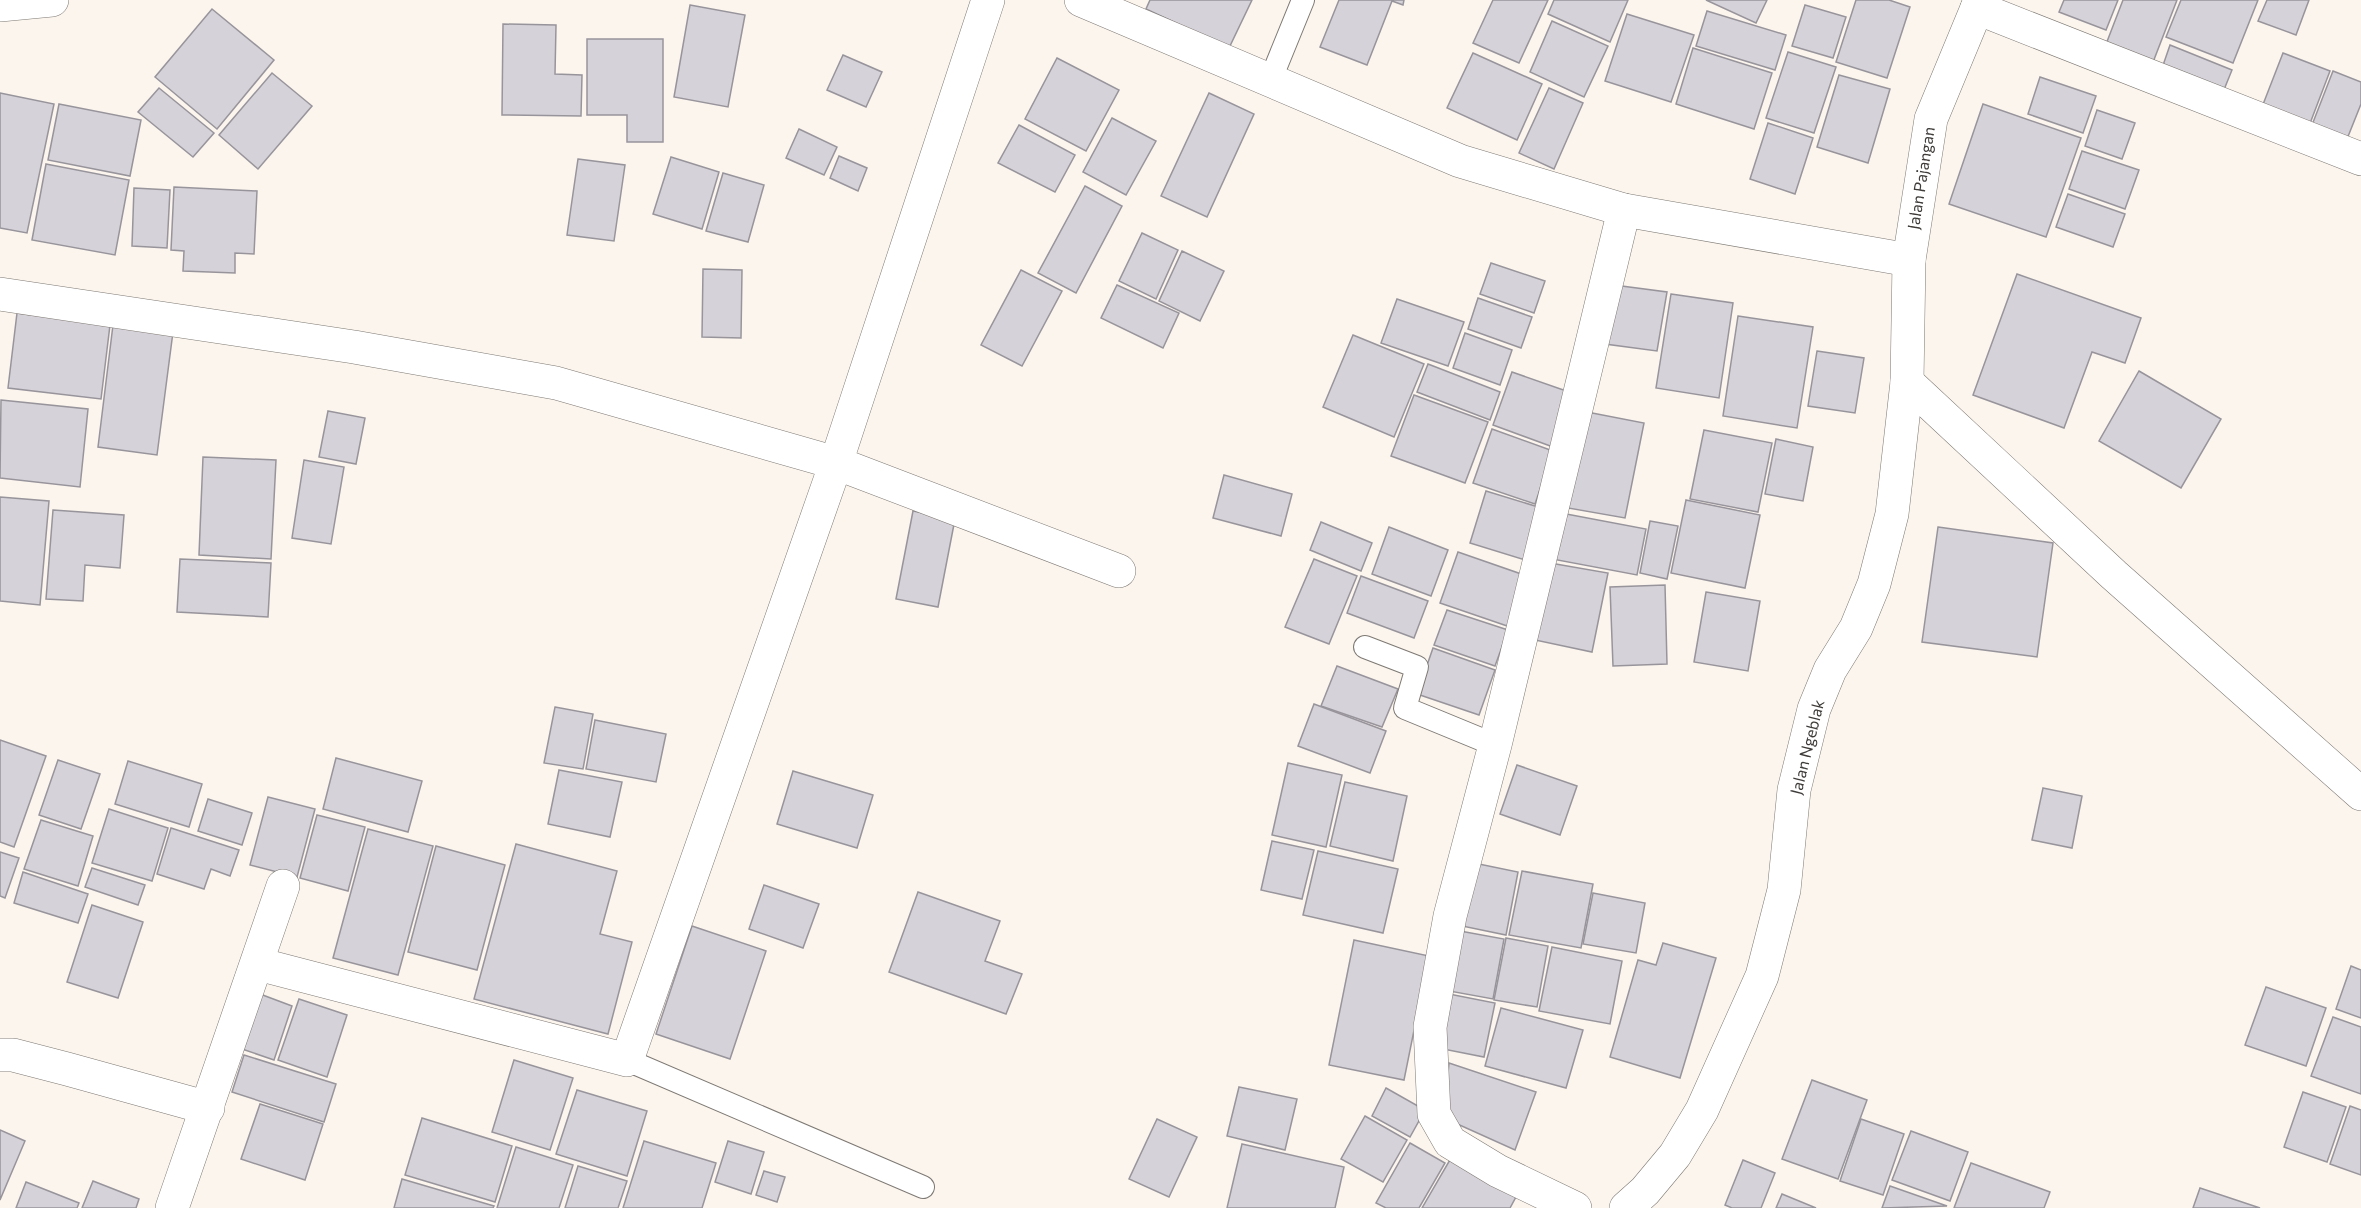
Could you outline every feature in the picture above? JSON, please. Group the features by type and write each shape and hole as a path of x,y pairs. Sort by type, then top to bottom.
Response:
{"street":[{"path":"0,5 52,0"},
{"path":"258,964 627,1060 836,463 988,0"},
{"path":"1081,0 1460,161 1624,210 1909,260"},
{"path":"1980,4 2361,159"},
{"name":"Jalan Pajangan","path":"1909,260 1931,119 1980,4"},
{"path":"1575,1208 1498,1171 1450,1142 1434,1114 1430,1027 1450,916 1495,745 1624,210"},
{"name":"Jalan Ngeblak","path":"1626,1208 1645,1191 1675,1155 1702,1110 1762,976 1784,890 1794,790 1814,709 1830,670 1856,628 1874,584 1892,514 1907,382 1909,260"},
{"path":"0,294 354,347 556,383 836,463 1119,571"},
{"path":"1907,382 2114,575 2361,794"},
{"path":"172,1208 283,886"},
{"path":"0,1055 35,1060 208,1108"}],"lane":[{"path":"1270,81 1303,0"},
{"path":"1365,647 1417,667 1405,708 1495,745"},
{"path":"627,1060 923,1187"}],"building":[{"path":"1150,0 1252,0 1229,48 1146,9"},
{"path":"1339,0 1404,0 1403,5 1392,1 1367,65 1320,47"},
{"path":"1493,0 1548,0 1519,63 1473,43"},
{"path":"1554,0 1628,0 1610,42 1548,14"},
{"path":"1706,0 1767,0 1756,23"},
{"path":"1856,0 1889,0 1910,7 1887,78 1836,62"},
{"path":"2064,0 2118,0 2106,30 2059,12"},
{"path":"2123,0 2177,0 2150,70 2103,52"},
{"path":"2181,0 2258,0 2233,63 2166,37"},
{"path":"2267,0 2309,0 2296,35 2258,21"},
{"path":"690,5 745,15 728,107 674,97"},
{"path":"1805,5 1846,17 1833,58 1792,46"},
{"path":"212,9 274,60 217,129 155,77"},
{"path":"1707,11 1786,35 1775,70 1696,46"},
{"path":"1627,14 1694,35 1671,102 1605,81"},
{"path":"1552,21 1608,46 1584,97 1530,72"},
{"path":"503,24 556,25 555,74 582,75 581,116 502,115"},
{"path":"587,39 663,39 663,142 627,142 627,115 587,115"},
{"path":"2170,45 2232,70 2221,97 2160,74"},
{"path":"1693,48 1772,73 1754,129 1676,104"},
{"path":"1788,52 1836,67 1814,133 1766,118"},
{"path":"1473,53 1542,84 1517,140 1447,108"},
{"path":"2283,53 2330,71 2309,126 2262,107"},
{"path":"843,55 882,72 866,107 827,90"},
{"path":"1057,58 1119,90 1086,151 1025,119"},
{"path":"2333,71 2361,82 2361,104 2347,139 2312,125"},
{"path":"272,73 312,106 258,169 219,135"},
{"path":"1839,75 1890,89 1868,163 1817,147"},
{"path":"2040,77 2096,96 2083,133 2028,114"},
{"path":"159,88 214,133 193,157 138,112"},
{"path":"1549,88 1583,103 1554,169 1519,153"},
{"path":"0,93 54,104 27,233 0,228"},
{"path":"1209,93 1254,114 1207,217 1161,196"},
{"path":"59,104 141,120 130,176 48,160"},
{"path":"1983,104 2081,138 2046,237 1949,204"},
{"path":"2097,110 2135,123 2122,159 2085,146"},
{"path":"1112,118 1156,141 1126,195 1083,172"},
{"path":"1768,123 1813,138 1795,194 1750,179"},
{"path":"1019,125 1075,155 1055,192 998,163"},
{"path":"799,129 837,147 824,175 786,158"},
{"path":"2082,151 2139,170 2125,209 2069,189"},
{"path":"839,156 867,168 858,191 830,178"},
{"path":"671,157 719,172 702,229 653,214"},
{"path":"578,159 625,165 614,241 567,235"},
{"path":"46,164 129,180 115,255 32,240"},
{"path":"723,173 764,185 748,242 706,231"},
{"path":"1085,186 1122,206 1076,293 1038,273"},
{"path":"174,187 257,191 254,254 235,253 235,273 183,271 184,251 171,250"},
{"path":"134,188 170,190 167,248 132,246"},
{"path":"2068,194 2125,214 2113,247 2056,227"},
{"path":"1142,233 1178,250 1156,299 1119,281"},
{"path":"1182,251 1224,271 1200,321 1159,301"},
{"path":"1491,263 1545,281 1534,313 1480,294"},
{"path":"703,269 742,270 741,338 702,337"},
{"path":"1021,270 1062,291 1022,366 981,345"},
{"path":"2017,274 2141,318 2125,363 2092,352 2064,428 1973,395"},
{"path":"1117,285 1179,313 1163,348 1101,318"},
{"path":"1614,285 1667,292 1657,351 1605,344"},
{"path":"1671,294 1733,303 1719,398 1656,388"},
{"path":"1478,298 1532,317 1521,348 1468,329"},
{"path":"1397,299 1464,322 1448,366 1381,343"},
{"path":"17,313 110,325 101,399 8,388"},
{"path":"1738,316 1813,327 1797,428 1723,416"},
{"path":"113,325 173,332 157,455 98,447"},
{"path":"1465,333 1512,350 1500,385 1453,368"},
{"path":"1353,335 1424,364 1394,437 1323,407"},
{"path":"1817,351 1864,358 1855,413 1808,406"},
{"path":"1428,364 1500,392 1490,420 1417,392"},
{"path":"2139,371 2221,419 2181,488 2099,441"},
{"path":"1512,372 1572,393 1553,447 1493,425"},
{"path":"1414,395 1488,422 1465,483 1391,456"},
{"path":"1,400 88,409 80,487 0,478"},
{"path":"328,411 365,418 356,464 319,457"},
{"path":"1587,412 1644,423 1625,518 1568,508"},
{"path":"1492,429 1553,451 1535,504 1473,483"},
{"path":"1704,430 1772,443 1758,512 1690,499"},
{"path":"1776,439 1813,447 1803,501 1765,494"},
{"path":"203,457 276,460 271,559 199,555"},
{"path":"304,460 344,467 331,544 292,538"},
{"path":"1224,475 1292,494 1281,536 1213,518"},
{"path":"1486,491 1548,510 1532,562 1470,543"},
{"path":"0,497 49,501 40,605 0,601"},
{"path":"1686,500 1760,515 1745,588 1671,573"},
{"path":"53,510 124,515 120,568 85,565 83,601 46,599"},
{"path":"913,511 955,519 938,607 896,599"},
{"path":"1561,513 1646,529 1637,575 1552,559"},
{"path":"1650,521 1678,526 1667,579 1640,573"},
{"path":"1321,522 1372,543 1361,571 1310,550"},
{"path":"1389,527 1448,550 1431,596 1372,574"},
{"path":"1938,527 2053,543 2037,657 1922,642"},
{"path":"1458,552 1530,577 1513,628 1440,603"},
{"path":"180,559 271,563 268,617 177,612"},
{"path":"1314,559 1357,576 1329,644 1285,627"},
{"path":"1550,563 1608,573 1592,652 1535,640"},
{"path":"1361,576 1428,601 1414,638 1347,613"},
{"path":"1665,585 1667,664 1613,666 1610,587"},
{"path":"1706,592 1760,601 1748,671 1694,662"},
{"path":"1447,610 1508,630 1495,666 1434,645"},
{"path":"1433,648 1495,670 1479,715 1417,694"},
{"path":"1337,666 1398,689 1382,727 1321,706"},
{"path":"1314,704 1386,731 1370,773 1298,746"},
{"path":"555,707 593,714 583,769 544,763"},
{"path":"595,720 666,734 656,782 586,769"},
{"path":"0,740 46,756 14,847 0,842"},
{"path":"336,758 422,781 408,832 323,809"},
{"path":"58,760 100,774 81,829 39,815"},
{"path":"128,761 202,784 189,827 115,804"},
{"path":"1288,763 1342,775 1326,847 1272,835"},
{"path":"1517,765 1577,786 1560,835 1500,814"},
{"path":"559,770 622,782 610,837 548,824"},
{"path":"793,771 873,795 857,848 777,824"},
{"path":"1345,782 1407,796 1393,861 1330,846"},
{"path":"2043,788 2082,796 2072,848 2032,840"},
{"path":"268,797 315,809 297,877 250,865"},
{"path":"208,799 252,813 242,845 198,831"},
{"path":"109,809 168,828 152,881 92,863"},
{"path":"317,815 365,827 348,891 300,878"},
{"path":"41,820 93,836 78,886 24,869"},
{"path":"171,828 239,850 230,876 211,869 204,889 157,874"},
{"path":"368,829 433,846 398,975 333,958"},
{"path":"1272,841 1314,850 1302,899 1261,890"},
{"path":"516,844 617,871 600,934 632,942 608,1034 474,999"},
{"path":"436,846 505,865 477,970 408,952"},
{"path":"1318,851 1398,869 1383,933 1303,915"},
{"path":"0,852 19,858 5,898 0,896"},
{"path":"1474,863 1518,872 1506,935 1462,926"},
{"path":"92,868 145,885 138,905 85,887"},
{"path":"1522,871 1593,884 1581,948 1509,935"},
{"path":"23,872 88,894 78,923 14,903"},
{"path":"764,885 819,904 803,948 749,929"},
{"path":"918,892 1000,921 985,961 1022,974 1006,1014 889,972"},
{"path":"1593,893 1645,903 1636,953 1583,944"},
{"path":"92,905 143,922 118,998 67,982"},
{"path":"692,926 766,951 730,1059 656,1034"},
{"path":"1460,931 1504,939 1493,999 1449,991"},
{"path":"1506,938 1548,946 1537,1007 1494,1000"},
{"path":"1354,940 1429,956 1404,1080 1329,1065"},
{"path":"1663,943 1716,958 1680,1078 1610,1057 1638,960 1656,965"},
{"path":"1552,947 1622,961 1610,1024 1539,1011"},
{"path":"2351,966 2361,970 2361,1018 2336,1009"},
{"path":"2266,987 2326,1008 2306,1066 2245,1045"},
{"path":"260,994 292,1006 274,1060 242,1049"},
{"path":"1449,994 1495,1003 1484,1057 1438,1048"},
{"path":"299,999 347,1015 327,1077 278,1060"},
{"path":"1501,1008 1583,1030 1566,1088 1485,1066"},
{"path":"2333,1017 2361,1027 2361,1094 2311,1076"},
{"path":"244,1055 336,1084 324,1122 232,1092"},
{"path":"514,1060 573,1078 550,1150 492,1132"},
{"path":"1449,1063 1536,1092 1515,1150 1444,1118"},
{"path":"1812,1080 1867,1100 1838,1179 1782,1159"},
{"path":"1239,1087 1297,1099 1285,1150 1227,1136"},
{"path":"1386,1088 1425,1110 1410,1137 1372,1116"},
{"path":"577,1090 647,1111 627,1176 556,1154"},
{"path":"2303,1092 2346,1107 2327,1162 2284,1147"},
{"path":"260,1104 323,1124 305,1180 241,1159"},
{"path":"2350,1106 2361,1110 2361,1175 2330,1164"},
{"path":"1365,1116 1407,1140 1383,1182 1341,1159"},
{"path":"422,1118 512,1146 495,1202 405,1175"},
{"path":"1157,1119 1197,1137 1169,1197 1129,1179"},
{"path":"1861,1119 1904,1134 1883,1195 1840,1181"},
{"path":"0,1130 25,1141 0,1200"},
{"path":"1911,1131 1968,1152 1950,1201 1892,1180"},
{"path":"644,1141 716,1163 702,1208 623,1208"},
{"path":"728,1141 764,1152 751,1194 715,1182"},
{"path":"1410,1143 1445,1163 1419,1208 1386,1208 1376,1203"},
{"path":"1242,1144 1344,1167 1335,1208 1227,1208"},
{"path":"516,1147 573,1165 559,1208 497,1208"},
{"path":"1451,1158 1517,1195 1510,1208 1422,1208"},
{"path":"1743,1160 1775,1173 1761,1208 1732,1208 1725,1205"},
{"path":"1971,1163 2050,1192 2044,1208 1954,1208"},
{"path":"578,1166 627,1181 618,1208 565,1208"},
{"path":"764,1171 785,1177 777,1202 756,1195"},
{"path":"402,1179 494,1206 493,1208 394,1208"},
{"path":"93,1181 139,1199 136,1208 82,1208"},
{"path":"26,1182 79,1203 77,1208 16,1208"},
{"path":"1890,1186 1947,1206 1882,1208"},
{"path":"2200,1188 2260,1208 2193,1208"},
{"path":"1782,1194 1816,1208 1776,1208"}]}
